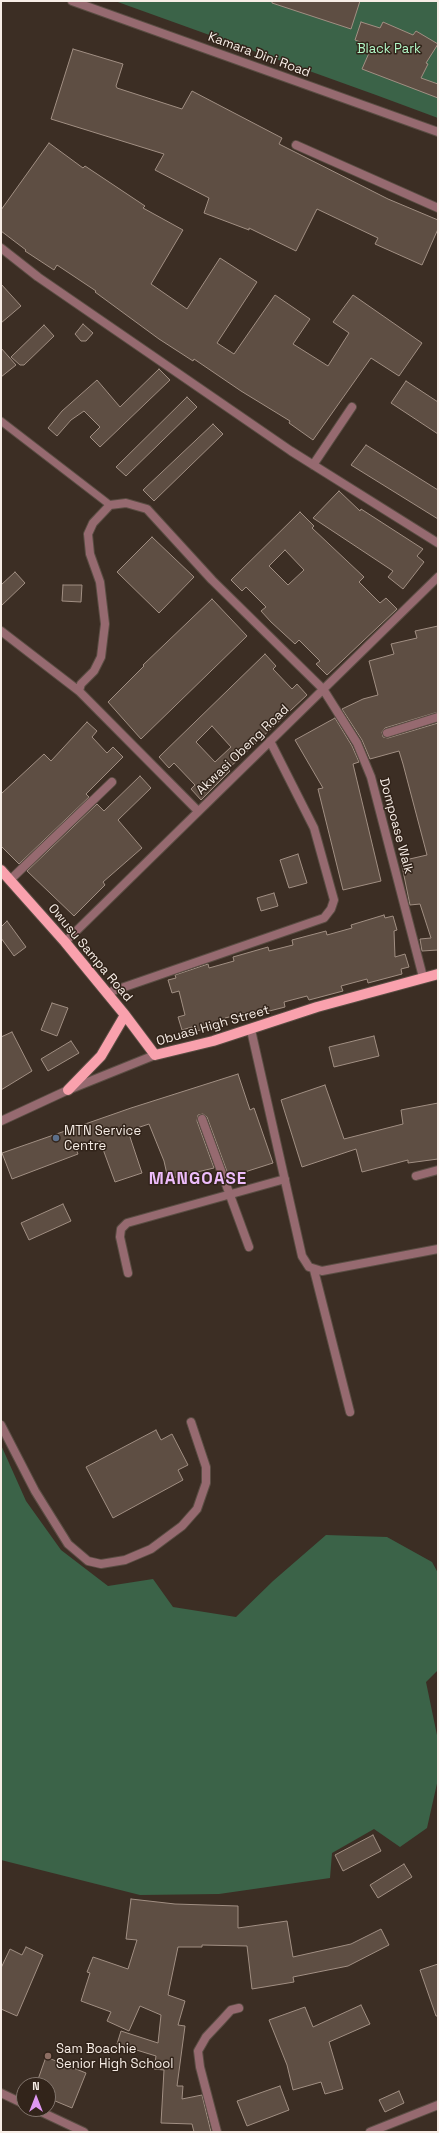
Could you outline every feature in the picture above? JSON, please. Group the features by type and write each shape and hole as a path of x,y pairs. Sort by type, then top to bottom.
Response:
{"main road":[{"name":"Owusu Sampa Road","path":"1,870 65,942 125,1015 155,1055"},
{"name":"Obuasi High Street","path":"155,1055 183,1050 251,1030 317,1007 438,974"},
{"path":"68,1090 101,1056 125,1015"}],"street":[{"name":"Kamara Dini Road","path":"72,1 438,132"},
{"path":"296,145 438,208"},
{"path":"1,248 38,277 97,319 313,465 438,543"},
{"path":"313,465 352,407"},
{"name":"Dompoase Walk","path":"110,505 126,503 147,509 212,580 323,689 356,742 371,777 423,978"},
{"path":"79,691 81,684 94,671 101,656 105,624 100,582 90,554 88,534 93,523 110,505"},
{"name":"Akwasi Obeng Road","path":"65,942 438,576"},
{"path":"1,631 79,691 198,811"},
{"path":"386,733 438,717"},
{"path":"107,993 324,918 331,909 334,900 314,828 270,741"},
{"path":"10,880 112,782"},
{"path":"251,1030 302,1256 309,1267 314,1270 338,1268 438,1249"},
{"name":"Obuasi High Street","path":"1,1121 68,1090 155,1055"},
{"path":"202,1119 249,1247"},
{"path":"416,1176 438,1170"},
{"path":"128,1273 120,1237 121,1229 127,1223 285,1179"},
{"path":"314,1270 350,1412"},
{"path":"1,1425 35,1491 68,1544 88,1561 101,1564 125,1560 151,1549 182,1526 197,1509 206,1483 206,1467 190,1422"},
{"path":"217,2132 200,2067 198,2051 206,2037 231,2010 240,2008"},
{"path":"1,2093 16,2100"},
{"path":"370,2132 438,2105"},
{"path":"52,2117 84,2132"}],"lane":[{"path":"1,421 110,505"}],"green space":[{"name":"Black Park","path":"115,1 438,1 438,118 376,95"},
{"path":"1,1445 26,1501 61,1550 108,1586 153,1579 173,1607 236,1617 273,1581 326,1535 387,1537 432,1562 438,1573 438,1670 426,1682 438,1740 438,1779 427,1828 400,1847 374,1829 332,1853 330,1878 219,1894 140,1895 1,1860"}],"building":[{"path":"272,1 360,1 351,29 272,3"},
{"path":"361,22 380,28 383,22 413,35 416,31 438,44 426,63 428,64 421,78 438,84 438,98 362,69 372,46 355,40"},
{"path":"73,49 123,64 116,86 117,88 182,109 192,91 282,138 279,144 388,199 438,220 438,229 422,265 375,244 378,238 317,209 296,251 249,228 249,230 204,213 209,198 155,170 164,154 51,119"},
{"path":"49,143 83,168 85,166 145,206 143,208 183,230 151,284 187,309 220,258 257,282 217,343 234,354 275,295 310,319 293,344 328,366 349,333 333,322 353,295 422,343 399,376 371,358 313,440 289,423 290,421 241,391 194,359 193,361 159,339 95,292 96,291 57,265 54,270 25,251 26,250 1,231 1,210"},
{"path":"1,284 21,306 1,323"},
{"path":"83,324 93,333 86,341 81,341 75,334"},
{"path":"44,325 54,336 24,365 20,365 11,357"},
{"path":"1,348 16,365 1,377"},
{"path":"159,369 170,380 100,447 90,437 100,427 84,411 71,420 57,436 48,428 62,411 97,380 120,407"},
{"path":"406,381 438,402 438,434 391,403"},
{"path":"187,397 197,407 126,476 116,467"},
{"path":"213,424 223,434 154,501 143,490"},
{"path":"366,445 438,490 438,519 351,465"},
{"path":"339,491 360,511 361,509 423,549 417,556 424,562 403,589 388,577 393,571 313,518"},
{"path":"300,512 314,526 312,528 364,577 359,582 380,603 386,598 397,609 327,675 316,664 320,661 299,640 295,644 271,622 261,611 266,607 246,587 242,591 231,580","holes":["285,550 304,570 288,585 269,566"]},
{"path":"152,537 194,577 159,613 117,572"},
{"path":"15,572 25,583 1,606 1,585"},
{"path":"63,585 82,585 81,602 62,601"},
{"path":"212,599 247,636 141,739 108,702 144,666 143,665"},
{"path":"438,626 438,712 385,728 382,732 383,737 388,738 438,723 438,950 422,951 420,939 431,938 420,904 410,905 401,861 427,855 399,751 370,759 362,740 342,709 363,699 378,695 369,661 394,654 391,644 417,638 415,631"},
{"path":"265,654 276,666 273,669 292,689 297,684 307,695 228,769 230,771 201,800 191,789 195,785 174,763 169,768 159,757","holes":["212,726 231,747 215,762 196,742"]},
{"path":"335,718 352,746 359,762 353,764 381,881 343,890 318,789 323,788 295,740"},
{"path":"87,722 97,731 92,737 107,753 113,747 123,757 86,794 89,797 19,864 1,846 1,794 44,754 51,761"},
{"path":"140,776 151,788 118,820 142,848 103,882 105,885 74,916 27,871 97,804 104,811"},
{"path":"298,854 307,883 289,888 280,860"},
{"path":"274,893 278,906 261,911 257,898"},
{"path":"384,915 385,918 393,916 397,930 394,931 395,957 405,954 409,967 401,969 402,974 368,983 367,979 341,986 343,991 309,1000 307,996 284,1002 285,1007 250,1016 249,1012 225,1018 227,1023 193,1032 192,1027 182,1030 178,1017 185,1015 179,991 172,993 168,980 176,978 175,975 208,964 209,968 234,961 233,957 268,947 269,951 293,945 292,940 326,931 327,935 352,928 351,925"},
{"path":"7,921 26,947 14,956 1,938 1,927"},
{"path":"52,1003 68,1008 57,1036 41,1030"},
{"path":"12,1032 32,1071 1,1090 1,1037"},
{"path":"374,1036 379,1056 334,1067 329,1047"},
{"path":"71,1041 79,1053 48,1071 41,1059"},
{"path":"238,1074 250,1110 254,1108 273,1163 229,1177 207,1117 203,1114 198,1115 197,1121 214,1168 168,1179 164,1161 149,1124 128,1131 142,1173 115,1182 100,1141 76,1149 78,1154 12,1179 2,1153 131,1108"},
{"path":"325,1085 344,1139 403,1124 401,1110 438,1103 438,1159 408,1163 408,1160 362,1172 356,1149 302,1167 281,1100"},
{"path":"63,1204 71,1221 29,1240 21,1223"},
{"path":"156,1430 161,1440 172,1434 188,1465 178,1470 183,1480 113,1518 86,1467"},
{"path":"373,1835 381,1851 343,1871 335,1855"},
{"path":"404,1864 412,1877 378,1898 370,1885"},
{"path":"131,1899 175,1904 238,1906 238,1928 287,1921 293,1957 351,1944 381,1929 389,1945 348,1966 293,1977 294,1982 252,1989 247,1946 202,1945 202,1947 178,1947 168,1995 185,2001 178,2025 185,2026 177,2086 183,2086 182,2099 202,2095 211,2132 194,2132 192,2124 161,2123 164,2070 154,2069 156,2056 117,2044 121,2031 158,2043 161,2015 140,2006 129,2031 107,2021 111,2012 81,2001 90,1973 87,1972 93,1957 128,1969 137,1940 126,1939"},
{"path":"26,1947 43,1955 17,2016 1,2009 1,1968 10,1949 22,1955"},
{"path":"438,1964 438,2016 436,2016 420,1970"},
{"path":"361,2005 370,2024 329,2042 343,2089 325,2094 321,2082 293,2090 287,2065 269,2020 305,2007 313,2027"},
{"path":"46,2057 86,2073 72,2108 56,2101 56,2077 39,2077"},
{"path":"280,2086 289,2110 247,2126 237,2101"},
{"path":"399,2091 404,2103 385,2112 379,2100"}],"place":[{"name":"MTN Service Centre","path":"56,1138"},
{"name":"Sam Boachie Senior High School","path":"48,2056"}],"district":[{"name":"MANGOASE","path":"198,1179"}]}
